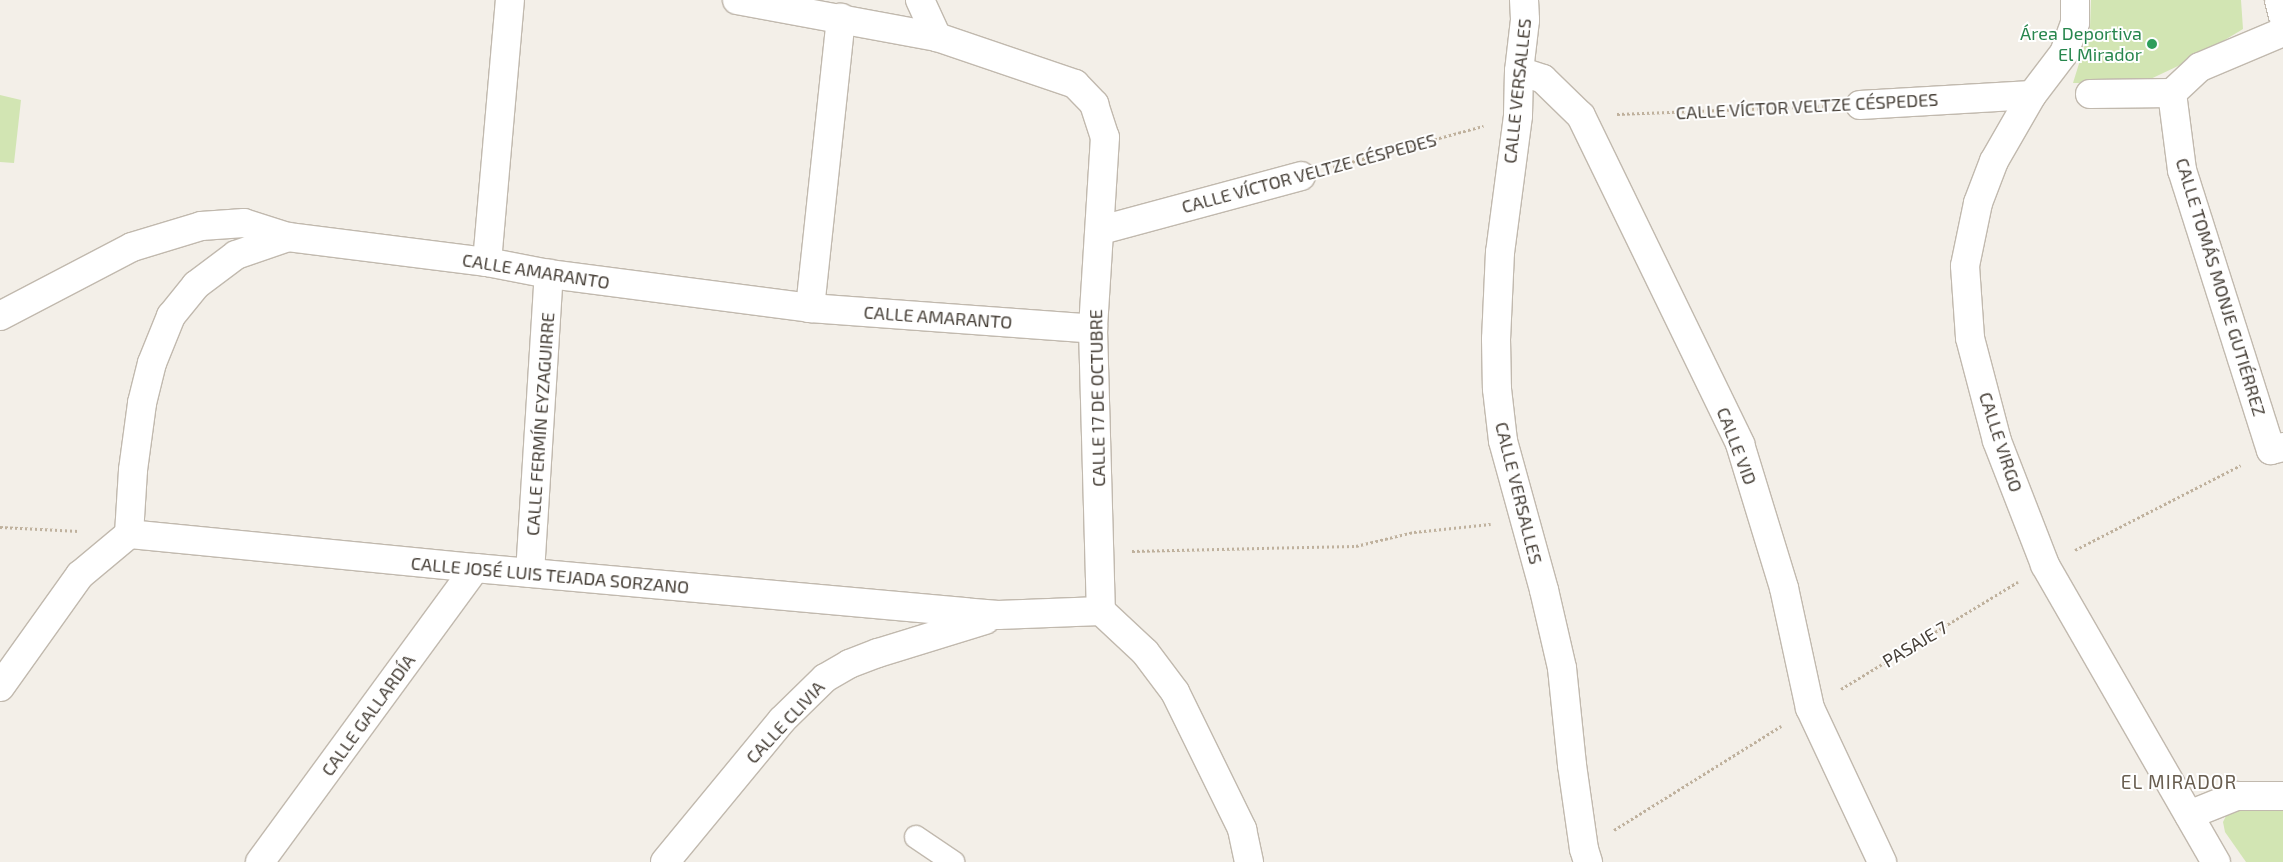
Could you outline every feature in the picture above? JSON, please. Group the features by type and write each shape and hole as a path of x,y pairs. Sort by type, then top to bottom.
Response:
{"street":[{"path":"487,262 510,0"},
{"name":"CALLE 17 DE OCTUBRE","path":"737,0 937,37 1076,84 1094,104 1104,137 1101,230 1093,329 1101,611"},
{"path":"920,0 937,37"},
{"name":"CALLE VERSALLES","path":"1524,0 1525,20 1519,71 1518,116 1500,252 1496,340 1498,389 1503,441 1562,668 1586,856"},
{"name":"CALLE VIRGO","path":"2075,0 2074,23 2064,53 2032,95 1994,162 1978,202 1965,266 1970,338 1994,432 2045,565 2216,862"},
{"path":"2279,0 2283,16"},
{"path":"810,308 840,18"},
{"path":"2090,94 2172,93 2200,67 2283,32"},
{"name":"CALLE VID","path":"1519,71 1542,79 1581,116 1740,444 1784,588 1810,708 1882,862"},
{"name":"CALLE TOMÁS MONJE GUTIÉRREZ","path":"2172,93 2182,170 2277,449"},
{"name":"CALLE VÍCTOR VELTZE CÉSPEDES","path":"1860,105 2032,95"},
{"name":"CALLE VÍCTOR VELTZE CÉSPEDES","path":"1101,230 1301,176"},
{"name":"CALLE AMARANTO","path":"0,316 132,247 201,226 244,223 288,237 487,262 549,274 810,308 1093,329"},
{"path":"0,687 80,575 129,534 142,403 152,363 171,316 196,285 236,255 288,237"},
{"name":"CALLE FERMÍN EYZAGUIRRE","path":"530,573 549,274"},
{"name":"CALLE JOSÉ LUIS TEJADA SORZANO","path":"129,534 998,616 1101,611"},
{"name":"CALLE GALLARDÍA","path":"260,862 475,568"},
{"path":"1101,611 1145,652 1175,692 1242,829 1249,862"},
{"name":"CALLE CLIVIA","path":"665,862 782,720 825,678 849,664 878,653 998,616"},
{"path":"2189,816 2236,796 2283,796"},
{"path":"916,837 953,862"}],"path":[{"name":"CALLE VÍCTOR VELTZE CÉSPEDES","path":"1581,116 1860,105"},
{"name":"CALLE VÍCTOR VELTZE CÉSPEDES","path":"1301,176 1518,116"},
{"name":"PASAJE 7","path":"1586,856 1810,708 2045,565 2277,449"},
{"path":"1099,551 1356,546 1414,532 1496,523 1522,514"},
{"path":"0,527 129,534"}],"green space":[{"name":"Área Deportiva El Mirador","path":"2091,0 2241,0 2243,29 2195,58 2142,83 2073,83 2090,28"},
{"path":"0,95 21,100 14,163 0,162"},
{"path":"2233,810 2283,811 2283,862 2246,862 2225,832 2223,822 2227,814"}],"place":[{"name":"Área Deportiva El Mirador","path":"2152,44"}],"district":[{"name":"EL MIRADOR","path":"2179,782"}]}
